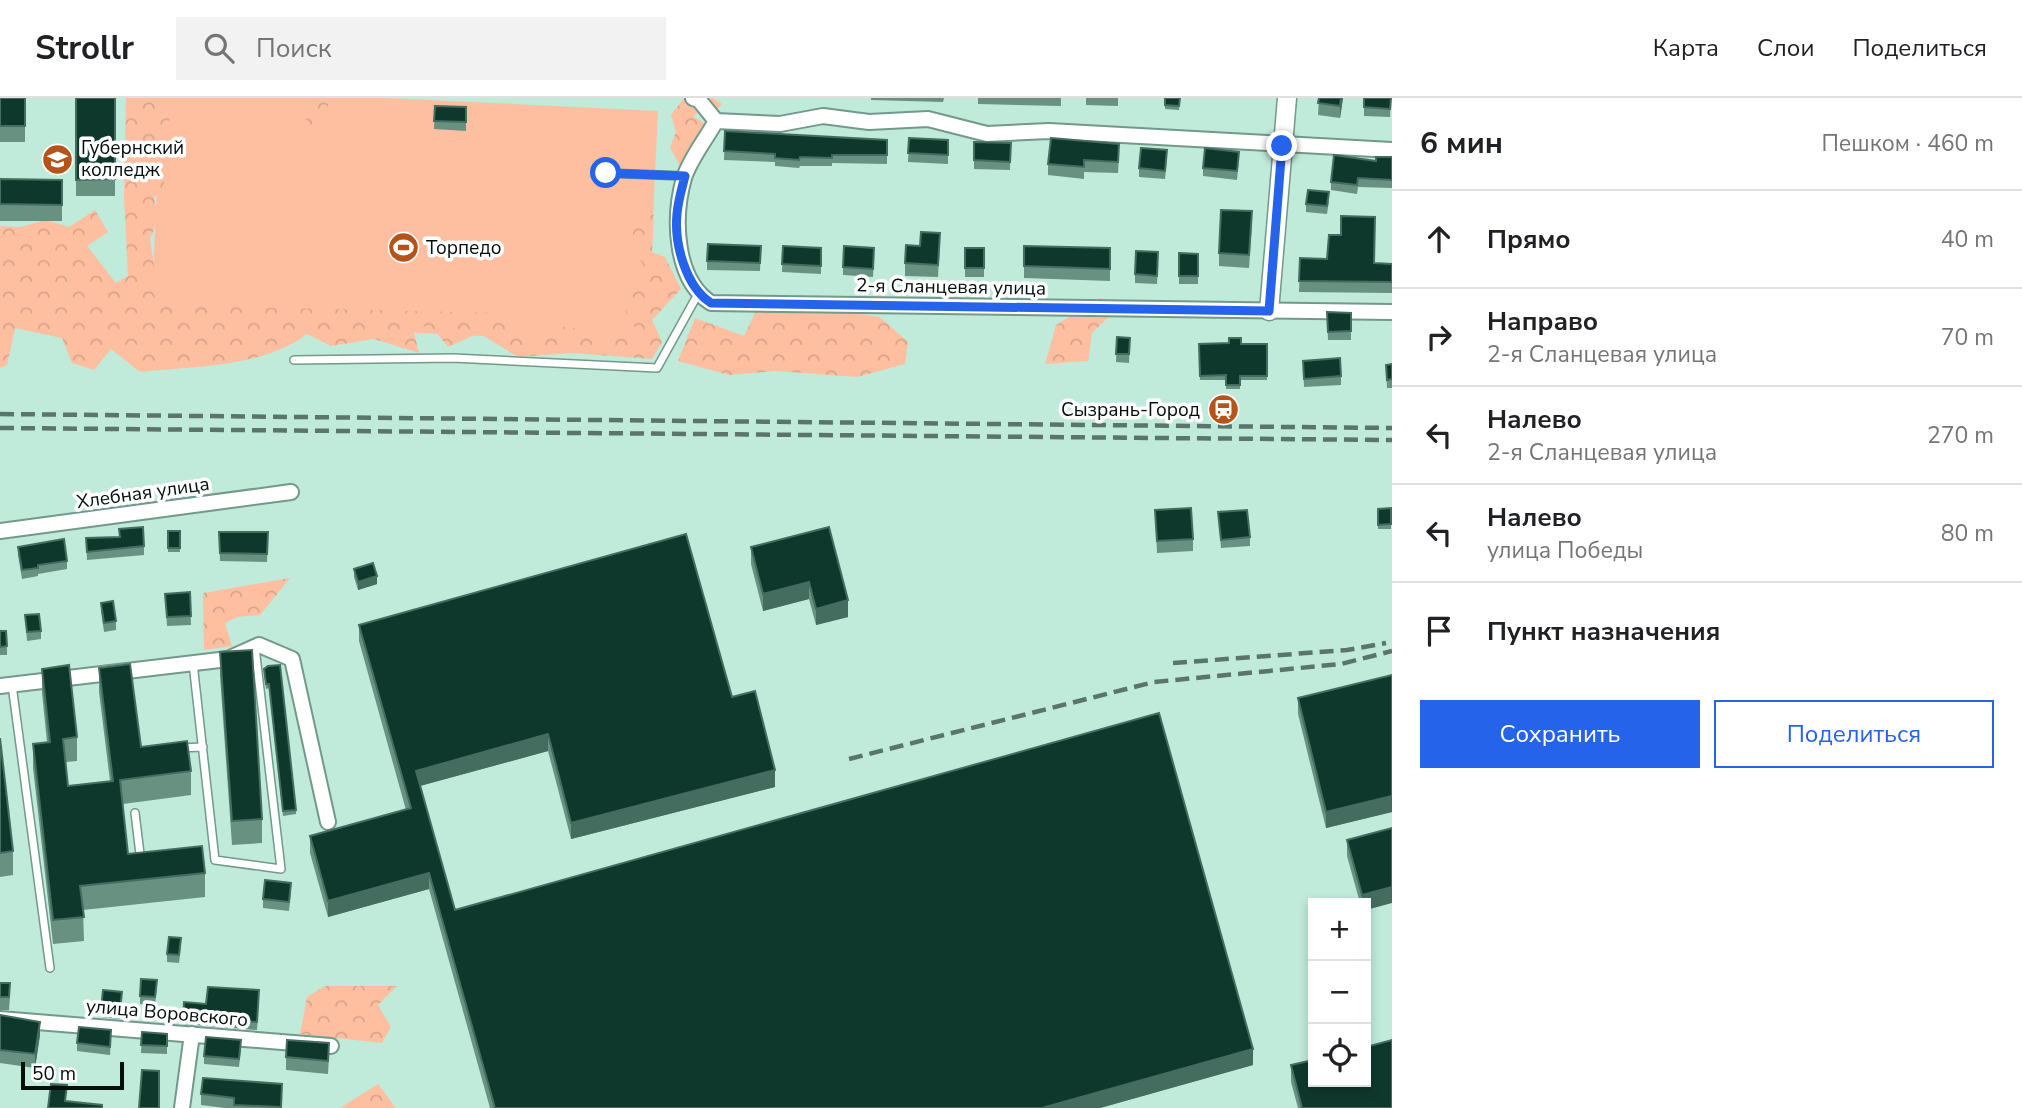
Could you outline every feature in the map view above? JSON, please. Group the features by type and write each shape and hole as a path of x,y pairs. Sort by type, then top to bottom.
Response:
{"street":[{"path":"1269,311 1287,98"},
{"path":"697,99 716,121 780,124 823,116 869,122 928,120 987,134 1049,131 1392,150"},
{"path":"698,294 683,261 677,216 685,176 716,121"},
{"name":"2-я Сланцевая улица","path":"698,294 711,303 1392,312"},
{"name":"Хлебная улица","path":"0,531 291,492"},
{"path":"6,685 228,659 259,645 292,659 328,821"},
{"name":"улица Воровского","path":"0,1018 331,1046"},
{"path":"182,1108 192,1034"}],"lane":[{"path":"606,173 685,176"},
{"path":"294,360 453,358 657,368 698,294"},
{"path":"194,663 215,860 281,869 255,647"},
{"path":"6,685 50,968"},
{"path":"165,748 203,747"},
{"path":"135,813 141,863 153,862"},
{"path":"202,856 214,854"}],"green space":[{"path":"126,98 177,98 166,131 164,185 154,198 158,219 150,239 160,305 498,313 505,324 549,335 558,326 625,334 636,329 626,315 629,276 643,264 631,247 631,211 654,215 652,252 665,257 681,289 652,320 662,342 652,359 573,353 518,357 479,333 448,347 430,325 413,329 419,353 374,339 331,346 307,334 289,345 249,359 227,364 140,372 111,349 94,370 72,363 62,338 15,328 7,365 0,368 0,226 20,227 46,220 69,227 95,210 108,232 87,246 116,283 128,276 124,197"},
{"name":"Торпедо","path":"161,98 388,98 658,111 647,344 151,320"},
{"path":"303,98 331,98 322,122 307,126"},
{"path":"684,98 713,98 722,104 715,112 702,110 693,116 708,126 685,176 670,147 676,132 671,115"},
{"path":"1099,298 1124,302 1092,333 1088,361 1045,364 1056,325"},
{"path":"822,308 880,317 908,342 905,364 857,377 776,371 729,375 678,361 695,318 744,336 757,309"},
{"path":"290,578 260,615 237,617 225,623 232,646 204,650 203,593"},
{"path":"325,986 397,986 378,1005 391,1027 382,1043 300,1034 307,997"},
{"path":"378,1084 396,1108 340,1108"}],"building":[{"path":"0,98 25,98 25,126 0,126"},
{"path":"76,98 115,98 115,179 76,180"},
{"path":"1165,98 1180,98 1179,106 1165,105"},
{"path":"1319,98 1341,98 1340,106 1318,103"},
{"path":"1364,98 1391,98 1390,109 1364,107"},
{"path":"435,106 466,107 466,122 434,121"},
{"path":"725,131 887,140 887,155 832,155 832,158 800,157 799,160 775,158 775,154 724,151"},
{"path":"909,138 948,140 948,155 908,153"},
{"path":"1051,138 1119,144 1118,162 1084,160 1084,167 1048,164"},
{"path":"974,142 1011,143 1010,162 974,160"},
{"path":"1141,148 1167,150 1165,171 1139,168"},
{"path":"1205,148 1239,152 1237,171 1203,168"},
{"path":"1334,155 1376,161 1376,157 1392,157 1392,180 1358,178 1357,185 1331,182"},
{"path":"0,179 62,180 62,205 0,204"},
{"path":"1308,190 1329,192 1327,206 1306,204"},
{"path":"1221,210 1252,211 1249,255 1219,253"},
{"path":"1341,216 1375,217 1374,263 1392,264 1392,282 1299,281 1300,258 1327,259 1329,235 1341,235"},
{"path":"921,232 940,233 938,265 905,263 906,245 920,246"},
{"path":"708,244 761,246 760,263 707,261"},
{"path":"783,246 821,248 821,266 782,264"},
{"path":"844,246 874,248 873,269 843,267"},
{"path":"1024,246 1110,248 1110,269 1024,266"},
{"path":"965,248 984,248 984,268 965,268"},
{"path":"1136,251 1158,252 1157,276 1135,274"},
{"path":"1179,253 1198,254 1198,276 1179,276"},
{"path":"1327,312 1351,313 1351,331 1328,332"},
{"path":"1117,337 1130,338 1129,354 1116,354"},
{"name":"Сызрань-Город","path":"1229,338 1241,338 1241,344 1267,344 1267,376 1240,376 1240,385 1226,385 1226,375 1200,376 1199,344 1229,343"},
{"path":"1340,358 1341,376 1304,379 1303,361"},
{"path":"1392,364 1392,379 1387,380 1386,365"},
{"path":"1191,508 1193,539 1157,541 1155,510"},
{"path":"1391,508 1391,524 1378,525 1378,509"},
{"path":"1247,510 1250,537 1221,540 1218,512"},
{"path":"143,527 144,546 87,552 86,538 120,537 119,529"},
{"path":"829,527 848,600 816,609 809,582 763,594 751,547"},
{"path":"168,531 180,531 180,548 168,548"},
{"path":"219,532 268,532 267,554 220,553"},
{"path":"686,534 732,697 755,691 775,770 571,823 548,734 416,771 455,910 1159,713 1253,1049 1042,1108 495,1108 429,873 328,901 310,836 411,808 359,625"},
{"path":"64,539 67,561 22,570 18,547"},
{"path":"373,563 377,576 358,582 354,569"},
{"path":"190,592 191,616 167,617 165,594"},
{"path":"113,601 116,621 104,623 101,603"},
{"path":"39,614 41,631 27,632 25,615"},
{"path":"0,631 6,631 7,646 0,647"},
{"path":"252,650 262,819 232,821 220,652"},
{"path":"130,664 141,747 187,741 191,771 120,780 128,854 202,846 205,873 80,886 84,917 53,920 33,744 50,742 42,669 69,665 77,737 63,739 68,786 113,781 99,668"},
{"path":"280,665 296,810 283,811 269,684 266,684 264,669"},
{"path":"1392,675 1392,796 1326,812 1298,698"},
{"path":"0,738 13,851 0,853"},
{"path":"1392,828 1392,887 1362,895 1347,840"},
{"path":"265,880 291,883 289,902 263,899"},
{"path":"169,937 181,938 179,955 167,954"},
{"path":"141,979 157,980 155,997 140,996"},
{"path":"0,983 10,983 9,997 0,997"},
{"path":"208,987 259,990 257,1022 183,1016 184,1002 206,1004"},
{"path":"103,990 122,992 120,1010 101,1008"},
{"path":"0,1015 40,1022 35,1054 0,1050"},
{"path":"79,1027 111,1030 110,1047 77,1043"},
{"path":"142,1032 167,1034 167,1046 141,1045"},
{"path":"206,1037 241,1040 239,1059 204,1056"},
{"path":"287,1040 329,1043 328,1061 286,1057"},
{"path":"1392,1040 1392,1108 1302,1108 1291,1065 1308,1061 1308,1087 1371,1087 1371,1046"},
{"path":"142,1070 159,1071 159,1108 139,1108"},
{"path":"203,1078 282,1084 281,1107 234,1105 234,1098 201,1094"},
{"path":"51,1084 67,1085 65,1101 102,1105 102,1108 48,1108"}],"railway":[{"path":"0,414 1392,428"},
{"path":"0,428 1392,440"},
{"path":"1173,663 1347,650 1386,643"},
{"path":"849,759 1154,682 1341,664 1392,651"}],"place":[{"name":"Губернский колледж","path":"58,159"},
{"name":"Торпедо","path":"403,248"},
{"name":"Сызрань-Город","path":"1223,410"}],"route":[{"path":"606,173 685,176 677,216 683,261 698,294 711,303 1269,311 1282,146"}]}
